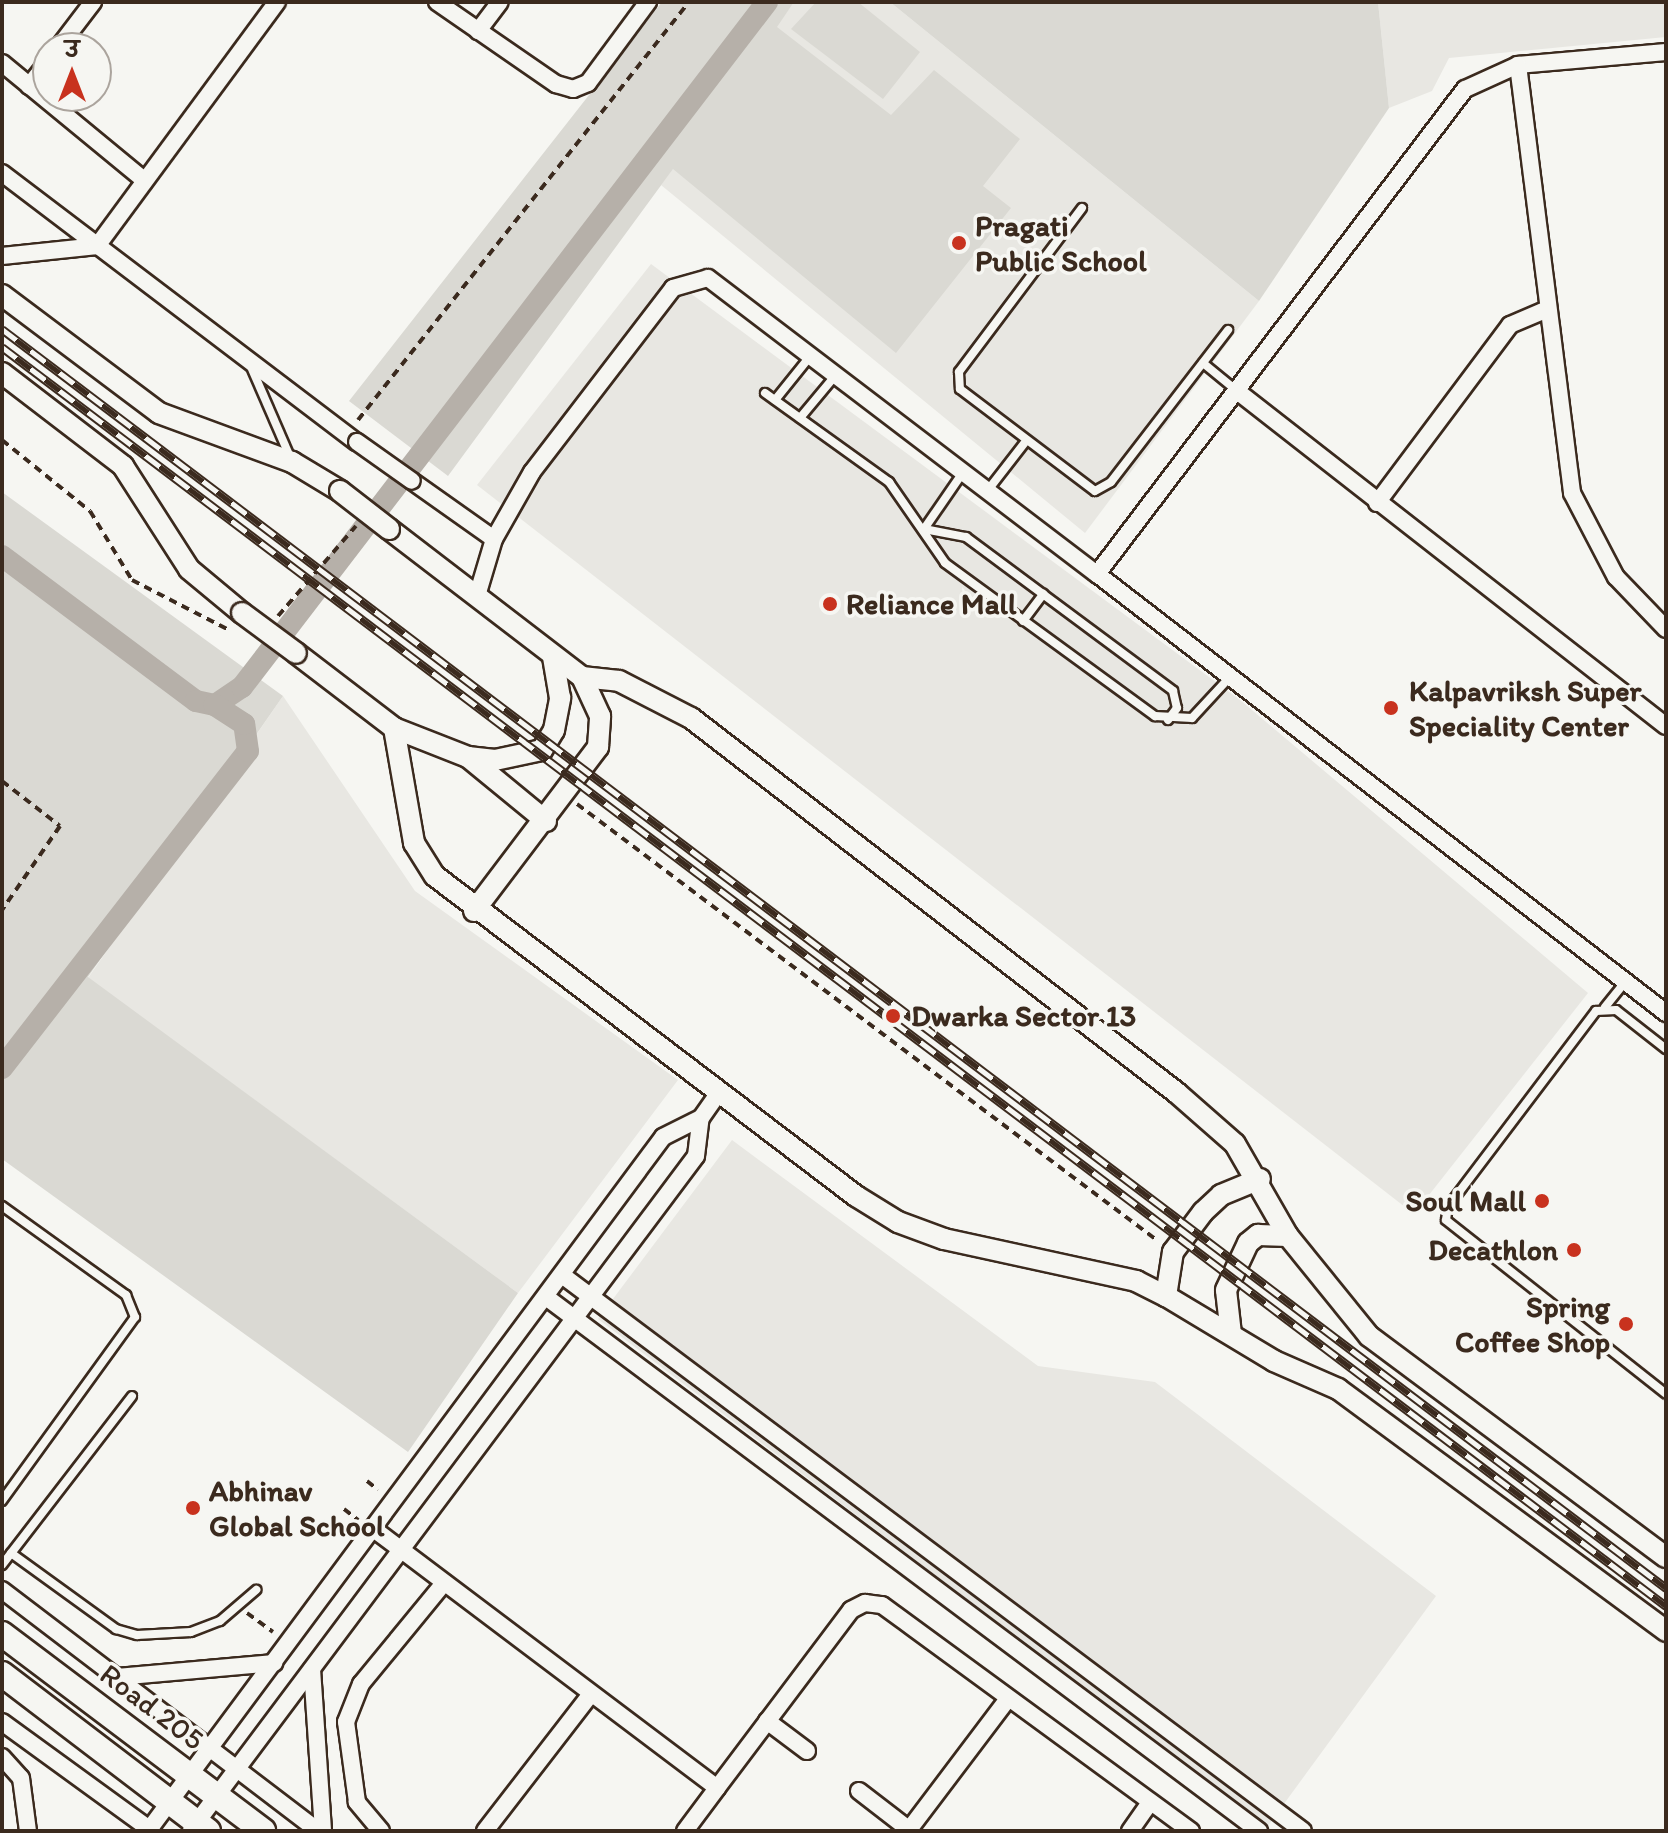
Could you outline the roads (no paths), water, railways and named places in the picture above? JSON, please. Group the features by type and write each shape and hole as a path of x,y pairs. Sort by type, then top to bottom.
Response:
{"main road":[{"name":"Road 205","path":"2,1634 263,1831"},
{"path":"2,1674 170,1802 198,1828"}],"street":[{"path":"70,32 93,2"},
{"path":"2,256 97,246 277,2"},
{"path":"437,2 573,89 588,83 648,2"},
{"path":"478,31 500,2"},
{"path":"1097,574 1465,89 1518,65 1666,52"},
{"path":"2,63 145,181"},
{"path":"1518,65 1545,310 1567,470 1582,519 1616,577 1666,629"},
{"path":"29,86 32,82"},
{"path":"2,173 252,369 362,437 412,481 494,539"},
{"path":"477,596 494,539 532,472 673,288 708,278 727,287 1666,1013"},
{"path":"2,295 159,413 292,462 340,491 582,677 619,681 691,718 1177,1093 1235,1144 1260,1179 1288,1236 1369,1336 1666,1557"},
{"path":"1377,503 1510,325 1545,310"},
{"path":"2,373 123,466 189,569 242,613 394,728 468,757 546,821"},
{"path":"1237,391 1666,726"},
{"path":"468,757 542,750 559,714 553,657"},
{"path":"474,911 565,795 602,732 582,677"},
{"path":"394,728 414,843 435,876 474,911 898,1222 1136,1281 1166,1296 1231,1334 1338,1389 1666,1631"},
{"path":"198,1828 216,1796 696,1156 701,1118 720,1091"},
{"path":"2,1722 150,1830 663,1137 701,1118"},
{"path":"1166,1296 1173,1252 1221,1195 1260,1179"},
{"path":"1231,1334 1226,1290 1248,1243 1258,1235 1288,1236"},
{"path":"562,1275 1303,1831"},
{"path":"546,1297 1259,1831"},
{"path":"375,1530 717,1788"},
{"path":"381,1831 357,1802 346,1722 361,1684 444,1583"},
{"path":"2,1590 321,1831"},
{"path":"685,1831 851,1610 865,1603 882,1605 1007,1700 1191,1831"},
{"path":"117,1677 274,1663"},
{"path":"312,1669 321,1831"},
{"path":"485,1831 591,1694"},
{"path":"859,1791 909,1831 1007,1700"},
{"path":"767,1721 807,1751"},
{"path":"2,1757 21,1778 28,1831"},
{"path":"1130,1831 1150,1802"}],"lane":[{"path":"1082,208 959,372 960,389 1085,488 1103,489 1228,330"},
{"path":"775,400 813,353"},
{"path":"1203,363 1237,391"},
{"path":"252,369 292,462"},
{"path":"800,418 838,373"},
{"path":"765,393 889,482 898,505 924,529 945,563 1023,621 1168,720"},
{"path":"988,490 1026,441"},
{"path":"924,529 964,471"},
{"path":"924,529 966,537 1173,691 1177,708 1168,720"},
{"path":"1023,621 1043,594"},
{"path":"1168,720 1206,709 1229,678"},
{"path":"1626,981 1448,1207 1446,1220 1666,1394"},
{"path":"1605,1007 1666,1049"},
{"path":"2,1206 126,1295 135,1317 2,1500"},
{"path":"2,1565 132,1396"},
{"path":"11,1553 116,1629 137,1635 191,1632 239,1607 256,1590"}],"waterway":[{"path":"2,556 196,701 215,705 242,687 767,2"},
{"path":"2,1068 248,751 244,724 215,705"}],"railway":[{"path":"2,329 1666,1588"},
{"path":"2,347 1666,1606"}],"place":[{"name":"Pragati Public School","path":"959,243"},
{"name":"Reliance Mall","path":"830,604"},
{"name":"Kalpavriksh Super Speciality Center","path":"1391,708"},
{"name":"Dwarka Sector 13","path":"893,1016"},
{"name":"Soul Mall","path":"1542,1201"},
{"name":"Decathlon","path":"1574,1250"},
{"name":"Spring Coffee Shop","path":"1626,1324"},
{"name":"Abhinav Global School","path":"193,1508"}]}
